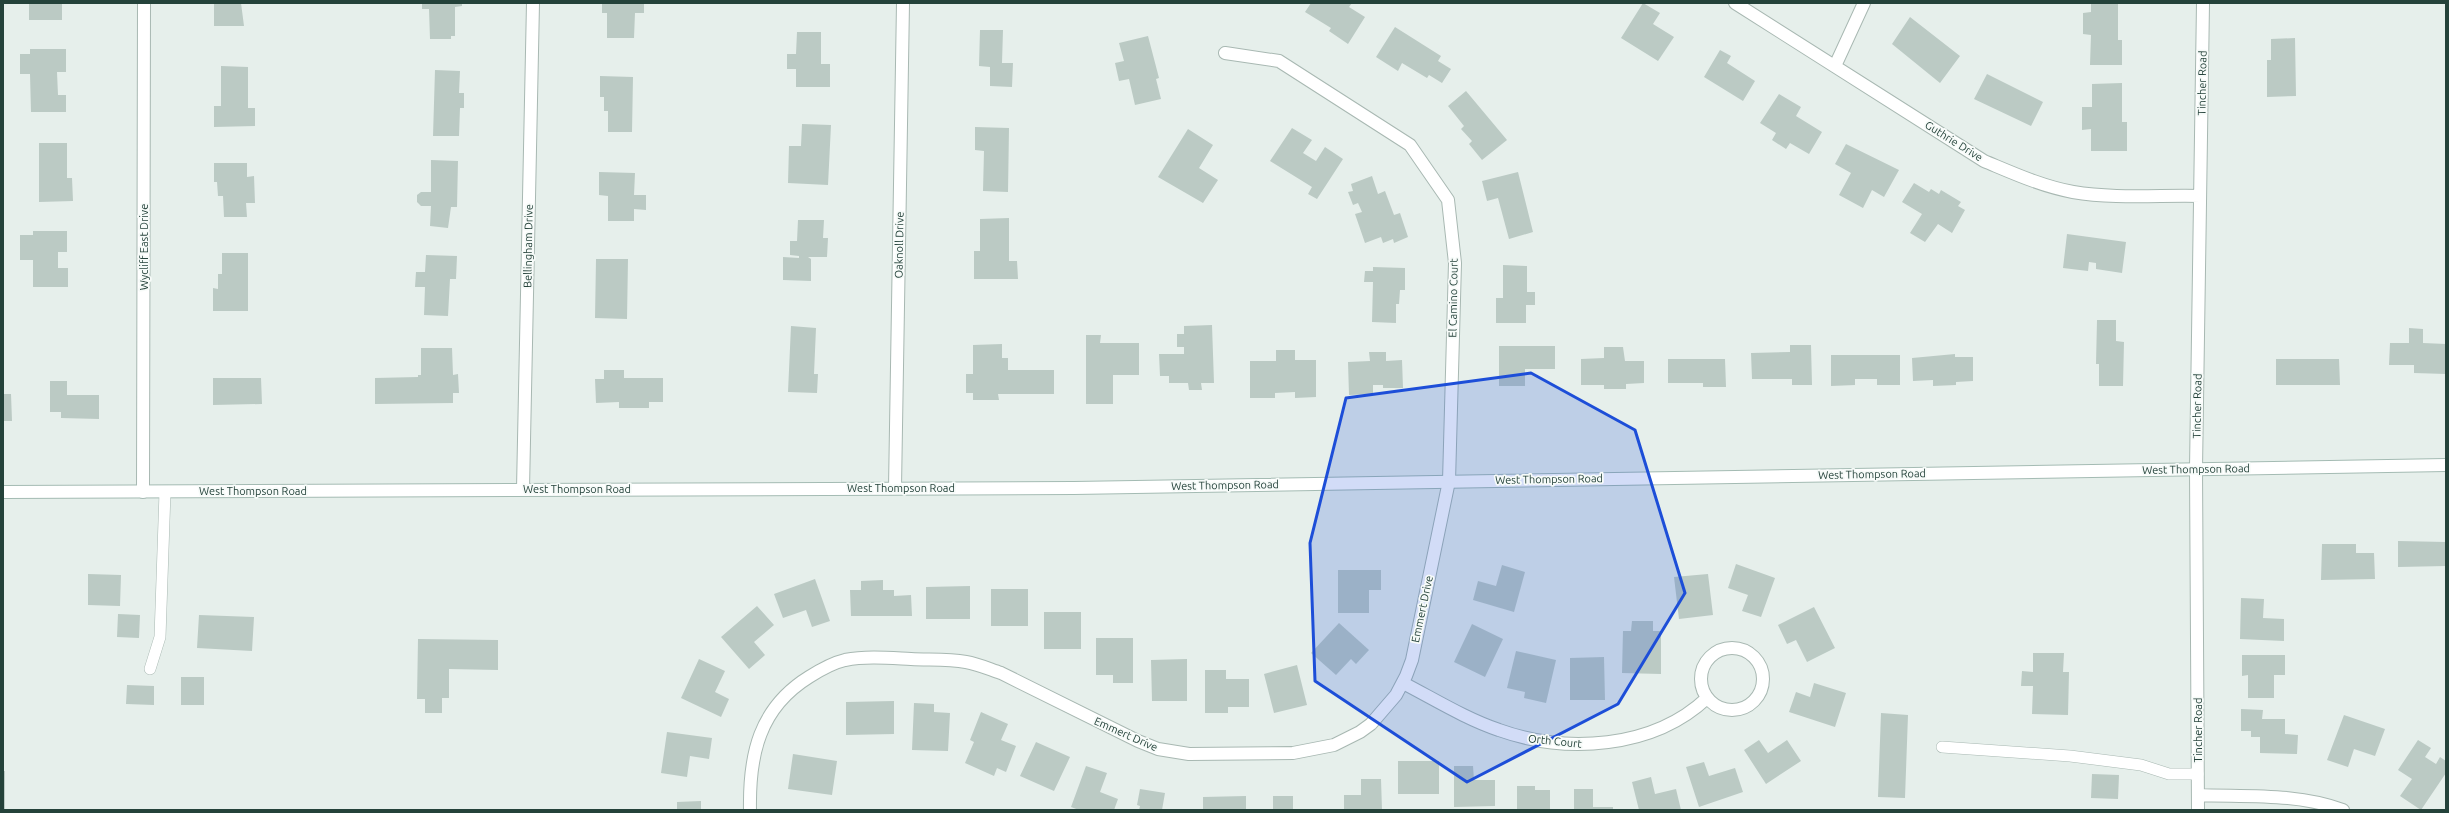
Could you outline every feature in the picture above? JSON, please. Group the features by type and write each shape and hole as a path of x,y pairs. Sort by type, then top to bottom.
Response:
{"street":[{"name":"Wycliff East Drive","path":"143,492 144,3"},
{"name":"Bellingham Drive","path":"523,489 533,3"},
{"name":"Oaknoll Drive","path":"895,488 903,3"},
{"name":"Guthrie Drive","path":"1735,3 1984,161 2027,180 2074,192 2200,196"},
{"path":"1835,66 1864,3"},
{"name":"Tincher Road","path":"2198,810 2196,469 2203,3"},
{"name":"El Camino Court","path":"1225,53 1279,61 1410,145 1448,200 1455,263 1449,481"},
{"name":"West Thompson Road","path":"3,492 1074,488 2446,464"},
{"name":"Emmert Drive","path":"750,810 750,777 754,752 759,736 773,710 799,683 821,670 844,660 877,657 966,662 977,665 1001,673 1138,741 1158,749 1184,754 1293,754 1328,747 1360,732 1371,724 1386,709 1403,683 1412,660 1449,481"},
{"path":"1730,647 1742,649 1756,659 1762,670 1763,682 1759,694 1751,703 1740,708 1728,710 1717,706 1707,698 1702,688 1700,676 1703,666 1710,656 1719,650 1730,647"},
{"name":"Orth Court","path":"1403,683 1497,730 1521,737 1563,744 1588,744 1646,732 1662,727 1692,711 1707,698"},
{"path":"2198,795 2298,799 2323,802 2343,810"}],"lane":[{"path":"150,669 160,637 165,492"},
{"path":"1942,747 2070,756 2141,765 2169,774 2198,774"}],"highlighted area":[{"path":"1531,373 1635,430 1685,593 1618,704 1467,782 1315,681 1310,543 1346,398"}],"building":[{"path":"29,3 62,3 62,20 29,20"},
{"path":"214,3 241,3 244,26 214,26"},
{"path":"422,3 462,3 462,6 455,7 455,36 451,36 451,39 430,39 429,9 422,9"},
{"path":"602,3 644,3 644,13 635,13 634,38 607,38 607,13 602,13"},
{"path":"1311,3 1352,3 1349,7 1365,17 1348,44 1329,31 1331,28 1305,12"},
{"path":"1643,3 1660,13 1653,24 1674,37 1658,61 1621,38"},
{"path":"2091,3 2118,3 2118,40 2122,40 2122,65 2090,65 2091,35 2083,34 2083,13 2091,12"},
{"path":"1910,17 1960,56 1940,83 1892,44"},
{"path":"1395,27 1441,56 1438,61 1451,69 1442,83 1429,75 1427,78 1402,63 1398,71 1376,57"},
{"path":"980,30 1003,30 1002,63 1013,63 1012,87 990,86 990,67 979,66"},
{"path":"797,32 821,32 821,64 830,64 830,87 796,87 796,69 787,69 787,54 796,54"},
{"path":"1148,36 1159,78 1156,79 1161,99 1135,105 1129,79 1119,81 1115,63 1124,61 1119,43"},
{"path":"2295,38 2296,96 2267,97 2267,60 2271,60 2271,39"},
{"path":"30,49 66,49 66,72 57,72 58,95 66,95 66,112 31,112 30,74 20,74 20,54 30,54"},
{"path":"1720,50 1731,56 1727,63 1755,81 1743,101 1704,77"},
{"path":"221,66 248,67 248,108 255,108 255,126 214,127 214,106 221,106"},
{"path":"435,70 460,71 459,93 464,93 464,108 460,108 459,136 433,136"},
{"path":"1987,74 2043,102 2031,126 1974,99"},
{"path":"600,76 633,77 632,132 608,132 608,111 604,111 604,97 600,97"},
{"path":"2122,83 2122,122 2127,122 2127,151 2091,151 2091,129 2082,130 2082,107 2092,107 2092,84"},
{"path":"1466,91 1507,140 1482,160 1469,144 1472,141 1461,129 1464,126 1448,106"},
{"path":"1779,94 1801,107 1796,116 1822,132 1809,154 1790,143 1786,149 1772,140 1776,133 1760,123"},
{"path":"802,124 831,125 828,185 788,183 789,146 801,146"},
{"path":"975,127 1009,128 1008,192 983,191 984,151 975,150"},
{"path":"1292,128 1312,140 1303,153 1316,161 1325,147 1343,159 1317,199 1308,194 1312,187 1270,161"},
{"path":"1188,129 1213,145 1199,168 1218,180 1203,203 1158,177"},
{"path":"39,143 67,143 67,178 72,178 73,201 39,202"},
{"path":"1846,144 1899,170 1884,197 1872,190 1863,208 1839,195 1851,173 1835,164"},
{"path":"431,160 458,161 457,207 451,207 448,228 430,226 431,206 421,206 417,202 417,195 421,192 431,192"},
{"path":"214,163 247,163 247,177 254,176 255,203 246,203 247,217 224,217 223,196 218,196 217,182 214,182"},
{"path":"599,172 635,173 634,195 646,195 646,210 634,209 634,221 608,221 608,196 599,195"},
{"path":"1518,172 1533,232 1509,239 1498,198 1487,201 1482,181"},
{"path":"1372,176 1378,194 1385,191 1394,215 1400,213 1408,237 1394,243 1393,239 1383,243 1381,237 1365,243 1355,214 1362,212 1358,203 1353,205 1348,192 1353,191 1351,184"},
{"path":"1914,183 1929,192 1931,189 1939,194 1941,190 1961,202 1958,206 1965,210 1952,233 1938,224 1925,242 1910,233 1922,214 1902,202"},
{"path":"1009,218 1009,261 1017,261 1018,279 974,279 974,251 980,251 980,219"},
{"path":"798,220 824,220 823,238 828,238 827,257 808,257 811,259 811,281 783,280 783,257 799,258 799,256 790,255 790,241 797,241"},
{"path":"33,231 67,231 67,252 58,252 58,268 68,268 68,287 33,287 33,260 20,260 20,235 33,235"},
{"path":"2067,234 2126,242 2122,273 2096,269 2096,263 2089,262 2088,271 2063,268"},
{"path":"222,253 248,253 248,311 213,311 213,288 218,289 218,274 222,274"},
{"path":"426,255 457,256 456,279 450,279 448,316 424,315 425,287 415,287 416,272 425,272"},
{"path":"596,259 628,259 627,319 595,318"},
{"path":"1503,265 1527,266 1527,292 1535,292 1535,305 1526,305 1526,323 1496,323 1496,298 1503,298"},
{"path":"1373,267 1405,268 1405,290 1400,290 1399,304 1396,304 1396,323 1372,322 1373,282 1364,282 1365,271 1373,271"},
{"path":"2097,320 2116,320 2116,341 2124,342 2123,386 2099,386 2099,364 2096,364"},
{"path":"1212,325 1214,383 1201,383 1202,390 1189,390 1188,383 1169,383 1169,376 1160,376 1159,354 1184,354 1184,347 1177,347 1177,334 1184,334 1184,326"},
{"path":"791,326 816,328 814,374 818,374 817,393 788,392"},
{"path":"2409,328 2423,329 2423,343 2446,344 2446,374 2414,373 2414,365 2389,365 2390,343 2409,343"},
{"path":"1086,335 1101,335 1100,343 1139,343 1139,375 1113,375 1113,404 1086,404"},
{"path":"1002,344 1002,358 1008,358 1008,370 1054,370 1054,394 998,394 999,400 973,400 973,393 966,393 966,374 973,374 973,345"},
{"path":"1790,345 1811,345 1812,385 1792,385 1792,379 1752,379 1751,353 1790,352"},
{"path":"1499,346 1555,346 1555,369 1525,369 1525,386 1499,386"},
{"path":"1604,347 1623,347 1625,361 1644,361 1644,383 1626,384 1626,389 1604,389 1604,385 1581,385 1581,359 1604,358"},
{"path":"421,348 452,348 453,375 458,374 459,393 453,393 453,403 375,404 375,378 418,377 418,375 421,375"},
{"path":"1276,350 1295,350 1295,360 1316,360 1316,397 1295,398 1295,392 1275,393 1275,398 1250,398 1250,361 1276,361"},
{"path":"1369,352 1386,352 1386,361 1402,360 1403,388 1383,388 1383,385 1373,385 1373,394 1349,395 1348,362 1370,361"},
{"path":"1955,354 1955,357 1973,357 1973,381 1956,382 1956,385 1933,386 1933,380 1913,381 1912,358"},
{"path":"1831,355 1900,355 1900,385 1877,385 1877,379 1855,379 1855,385 1831,386"},
{"path":"1668,359 1725,359 1726,387 1703,387 1703,383 1668,383"},
{"path":"2276,359 2339,359 2340,385 2276,385"},
{"path":"604,370 624,370 624,378 663,378 663,402 649,402 649,408 619,408 619,402 596,403 595,379 604,379"},
{"path":"213,378 261,378 262,404 213,405"},
{"path":"50,381 67,381 67,395 99,395 99,419 61,418 61,412 50,412"},
{"path":"3,394 11,394 12,421 3,421"},
{"path":"2398,541 2446,542 2446,566 2398,567"},
{"path":"2322,544 2356,544 2356,553 2374,553 2375,579 2321,580"},
{"path":"1736,564 1775,578 1761,617 1742,611 1748,595 1728,588"},
{"path":"1502,565 1525,572 1514,612 1473,600 1478,581 1496,586"},
{"path":"1338,570 1381,570 1381,590 1369,590 1369,613 1338,613"},
{"path":"88,574 121,575 120,606 88,605"},
{"path":"1708,574 1713,615 1679,619 1674,577"},
{"path":"815,579 830,621 812,627 806,610 783,618 774,594"},
{"path":"883,580 883,590 894,590 894,596 911,595 912,616 851,616 850,590 861,590 861,581"},
{"path":"970,586 970,619 926,619 926,587"},
{"path":"991,589 1028,589 1028,626 991,626"},
{"path":"2241,598 2264,599 2263,618 2284,619 2284,641 2240,639"},
{"path":"757,606 774,625 754,642 765,655 749,669 721,637"},
{"path":"1814,607 1835,648 1807,662 1796,640 1787,644 1778,625"},
{"path":"1044,612 1081,612 1081,649 1044,649"},
{"path":"118,614 140,615 139,638 117,637"},
{"path":"199,615 254,617 252,651 197,648"},
{"path":"1632,621 1653,621 1653,631 1661,631 1661,674 1622,673 1623,631 1631,631"},
{"path":"1339,623 1369,650 1356,664 1351,659 1336,675 1311,653"},
{"path":"1472,624 1503,639 1485,677 1454,662"},
{"path":"1096,638 1133,638 1133,683 1113,683 1113,675 1096,675"},
{"path":"418,639 498,640 498,670 449,669 449,698 442,698 442,713 425,713 425,699 417,699"},
{"path":"1516,651 1556,660 1546,703 1524,698 1525,692 1507,688"},
{"path":"2033,653 2064,653 2063,672 2069,672 2068,715 2032,714 2033,686 2021,686 2022,671 2033,672"},
{"path":"2242,655 2285,655 2285,675 2274,675 2274,698 2248,698 2248,675 2242,676"},
{"path":"1604,657 1605,700 1570,700 1570,658"},
{"path":"699,659 725,671 715,692 729,699 721,717 681,698"},
{"path":"1187,659 1187,701 1152,701 1151,660"},
{"path":"1297,665 1307,705 1274,713 1264,674"},
{"path":"1205,670 1226,670 1226,679 1249,679 1249,707 1228,707 1228,713 1205,713"},
{"path":"181,677 204,677 204,705 181,705"},
{"path":"1814,683 1846,693 1835,727 1789,712 1796,692 1810,697"},
{"path":"127,685 154,686 154,705 126,704"},
{"path":"894,701 894,734 846,735 846,702"},
{"path":"914,703 934,704 934,712 950,713 948,751 912,750"},
{"path":"2241,709 2263,710 2262,719 2285,719 2285,734 2298,735 2297,754 2260,753 2260,737 2251,737 2251,731 2241,731"},
{"path":"981,712 1008,724 1001,740 1016,746 1006,772 997,768 994,776 965,763 974,742 970,740"},
{"path":"1881,713 1908,715 1905,798 1878,797"},
{"path":"2344,715 2385,729 2375,756 2354,749 2348,767 2327,760"},
{"path":"667,732 712,738 709,759 690,756 687,777 661,773"},
{"path":"1759,740 1768,753 1787,740 1801,761 1766,784 1744,750"},
{"path":"2418,740 2431,748 2425,757 2436,764 2440,757 2446,761 2446,773 2421,810 2400,796 2412,779 2398,770"},
{"path":"1036,742 1070,757 1054,791 1020,776"},
{"path":"793,754 837,761 832,795 788,789"},
{"path":"1398,761 1439,761 1439,794 1398,794"},
{"path":"1704,762 1709,776 1735,768 1743,792 1699,807 1686,767"},
{"path":"1086,766 1107,773 1100,792 1118,799 1114,810 1079,810 1071,807"},
{"path":"1454,766 1473,766 1474,780 1495,780 1495,806 1454,807"},
{"path":"3,771 5,771 5,810 3,810"},
{"path":"2092,774 2119,775 2118,799 2091,798"},
{"path":"1651,777 1655,794 1676,789 1681,810 1639,810 1632,782"},
{"path":"1361,779 1381,779 1382,810 1344,810 1344,795 1361,795"},
{"path":"1517,786 1535,786 1535,790 1550,790 1550,810 1517,810"},
{"path":"1140,789 1165,793 1162,810 1139,810 1140,806 1137,805"},
{"path":"1574,789 1593,789 1593,807 1613,807 1613,810 1574,810"},
{"path":"1246,796 1246,810 1203,810 1203,797"},
{"path":"1273,796 1293,796 1293,810 1273,810"},
{"path":"701,801 701,810 677,810 677,802"}]}
